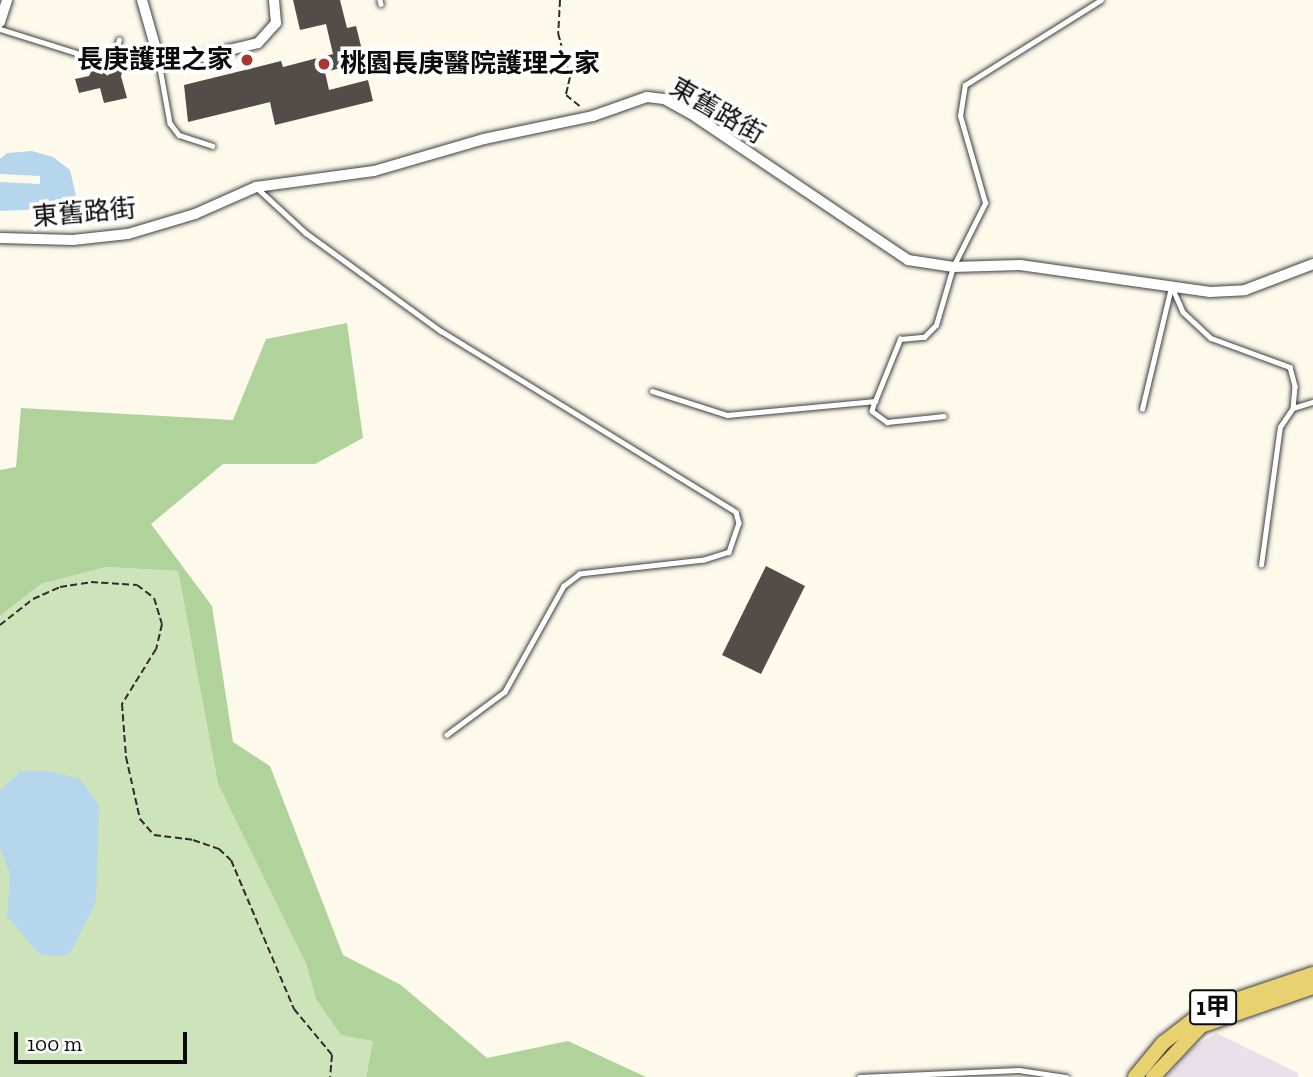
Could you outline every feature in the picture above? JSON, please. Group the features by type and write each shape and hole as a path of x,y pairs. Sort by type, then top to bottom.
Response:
{"main road":[{"name":"1甲","path":"1135,1077 1163,1043 1206,1010 1313,974"},
{"name":"1甲","path":"1153,1077 1201,1026 1313,987"}],"street":[{"path":"0,22 7,0"},
{"path":"142,0 158,56 178,62 258,43 276,23 274,0"},
{"name":"東舊路街","path":"0,238 73,240 128,234 195,214 256,187 374,171 484,139 593,116 648,97 664,99 797,183 908,260 953,267 1020,265 1210,292 1245,290 1313,264"}],"lane":[{"path":"944,416 887,422 872,411 900,339 924,337 936,325 953,267 985,203 960,116 965,85 1101,0"},
{"path":"0,29 112,64 119,40"},
{"path":"158,56 170,123 178,135 212,145"},
{"path":"256,187 306,233 441,331 736,512 737,540 729,552 704,559 580,574 564,586 505,692 447,735"},
{"path":"1171,286 1183,312 1210,338 1290,367 1295,386 1293,408 1280,427 1261,565"},
{"path":"1142,409 1171,286"},
{"path":"652,391 727,415 874,401"},
{"path":"1293,408 1313,402"},
{"path":"859,1077 1019,1070 1066,1077"}],"path":[{"path":"560,0 558,33 570,77 566,95 593,116"},
{"path":"0,625 33,599 60,587 91,582 137,585 154,598 162,624 156,649 121,704 126,757 140,819 154,835 193,840 219,849 231,860 294,1009 332,1055 330,1077"}],"shaded area":[{"path":"1216,1033 1298,1073 1298,1077 1166,1077 1191,1049"}],"green space":[{"path":"347,323 363,438 315,464 223,464 151,524 212,606 233,742 270,766 343,955 401,985 487,1058 568,1041 646,1077 366,1077 373,1041 341,1035 316,999 306,964 218,784 178,571 106,567 41,584 0,616 0,470 16,467 21,408 233,420 266,339"},
{"path":"106,567 178,571 218,784 306,964 316,999 373,1041 366,1077 0,1077 0,616 41,584"}],"water":[{"path":"32,151 53,157 70,170 77,200 70,208 0,211 0,182 40,184 40,176 0,174 0,159 7,153"},
{"path":"21,771 47,771 80,779 99,805 96,902 71,952 61,956 40,955 7,916 10,875 0,847 0,790"}],"building":[{"name":"桃園長庚醫院護理之家","path":"293,0 340,0 347,28 356,26 365,62 325,72 329,90 368,80 373,101 275,125 270,102 188,122 184,85 281,61 283,67 333,54 326,24 300,30"},
{"path":"120,53 127,55 121,76 127,98 104,103 100,88 79,93 75,79 89,76 93,68 113,72"},
{"path":"766,566 805,586 761,674 722,655"}],"place":[{"name":"長庚護理之家","path":"247,60"},
{"name":"桃園長庚醫院護理之家","path":"324,64"}]}
